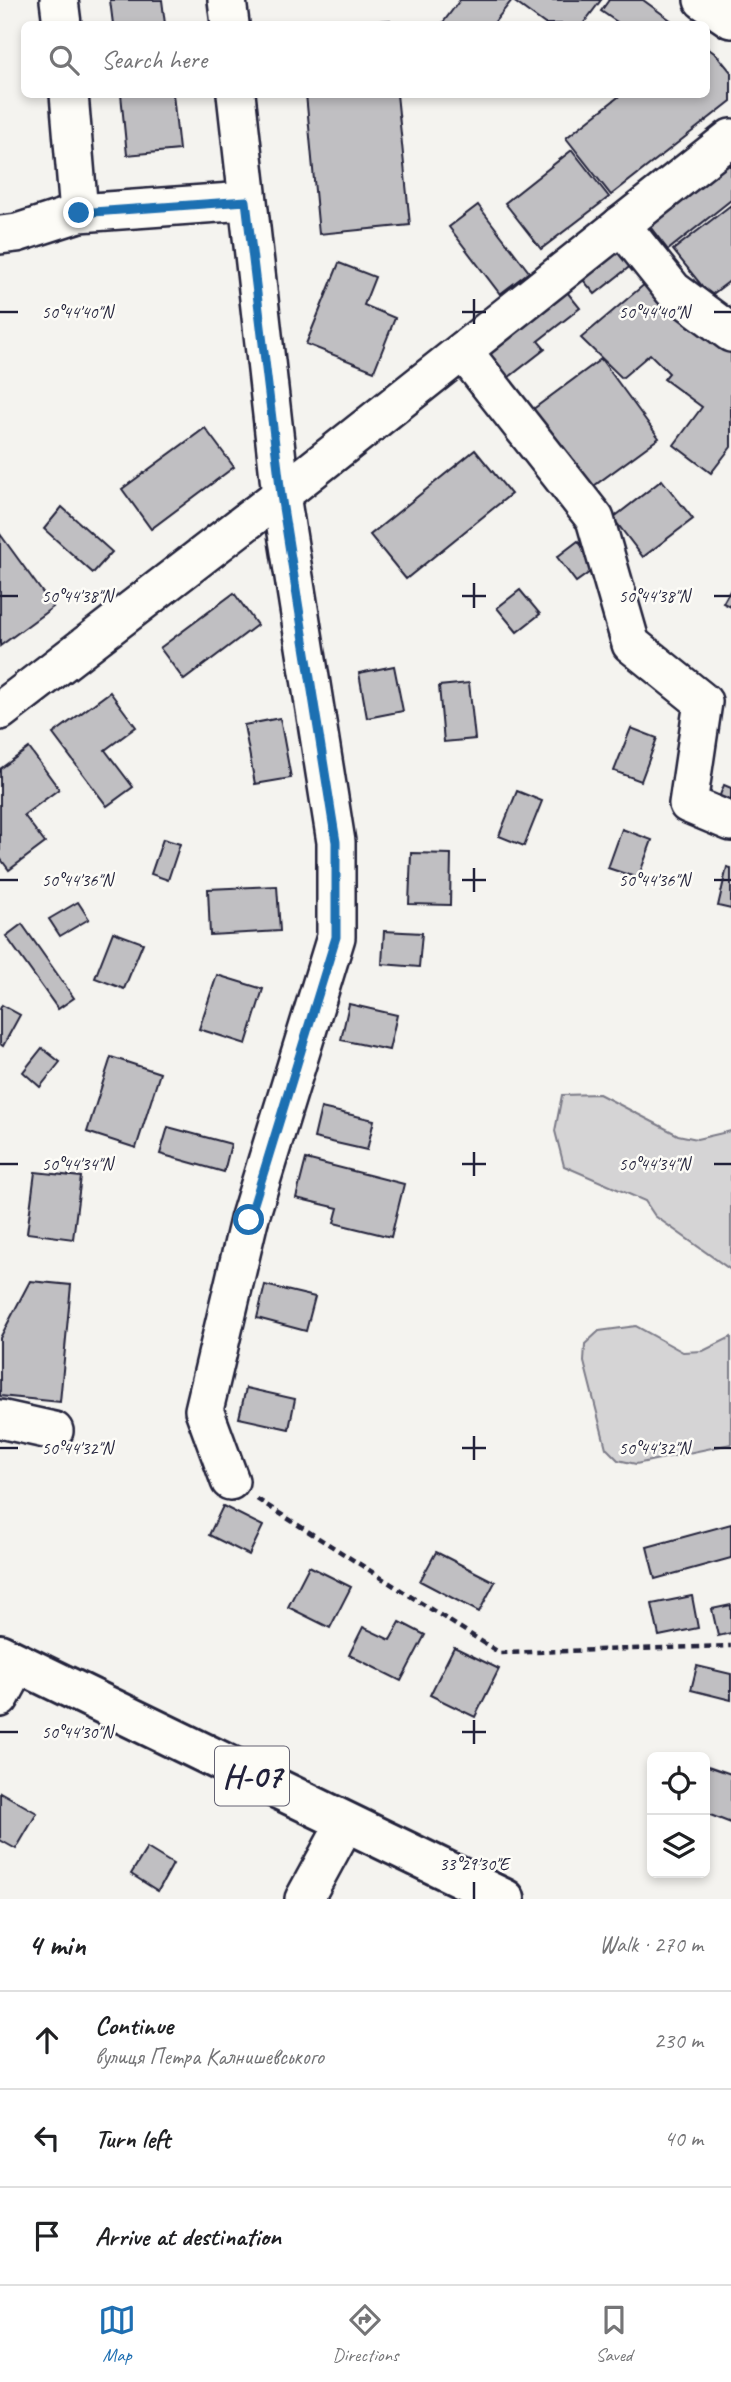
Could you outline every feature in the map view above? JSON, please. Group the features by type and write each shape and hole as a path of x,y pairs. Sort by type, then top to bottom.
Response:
{"main road":[{"name":"Н-07","path":"10,1658 505,1899"}],"street":[{"path":"59,0 62,21"},
{"path":"227,0 230,21"},
{"path":"703,0 731,19"},
{"path":"69,98 79,213"},
{"path":"230,1481 204,1410 249,1220 336,937 336,842 281,495 236,98"},
{"path":"0,710 281,495 731,138"},
{"path":"0,235 17,233 79,213 246,201"},
{"path":"621,225 673,290 731,333"},
{"path":"463,351 595,519 631,644 703,702 688,804 731,822"},
{"path":"0,1419 54,1431"},
{"path":"0,1698 10,1658"},
{"path":"304,1899 346,1822"}],"path":[{"path":"230,1481 500,1653 731,1646"}],"shaded area":[{"path":"599,1094 678,1135 697,1139 731,1131 731,1270 655,1216 645,1201 564,1166 555,1131 562,1095"},
{"path":"636,1326 683,1352 703,1351 731,1337 731,1444 636,1464 618,1460 606,1448 584,1362 585,1344 599,1331"}],"building":[{"path":"110,0 162,0 165,21 113,21"},
{"path":"460,0 512,0 495,21 444,21"},
{"path":"512,0 601,0 585,21 541,21"},
{"path":"609,0 643,0 672,21 616,21 601,11"},
{"path":"710,50 731,72 731,101 611,195 566,138 617,98 710,98"},
{"path":"121,98 173,98 179,150 127,155"},
{"path":"306,98 397,98 410,225 319,234"},
{"path":"572,150 609,197 541,249 505,203"},
{"path":"731,158 731,200 668,250 648,224"},
{"path":"478,205 529,272 500,294 449,227"},
{"path":"731,205 731,280 710,296 673,250"},
{"path":"622,249 633,264 595,294 583,280"},
{"path":"339,263 375,277 364,305 395,318 374,371 306,344"},
{"path":"646,283 731,347 731,447 711,473 674,445 702,407 664,379 669,373 650,354 622,378 581,338"},
{"path":"567,292 580,308 538,341 545,349 504,381 485,358"},
{"path":"601,359 659,438 591,488 532,410"},
{"path":"205,428 234,467 151,529 122,489"},
{"path":"475,450 511,494 406,579 370,535"},
{"path":"662,480 693,519 643,557 613,518"},
{"path":"62,507 112,552 93,573 44,529"},
{"path":"0,534 53,607 0,646"},
{"path":"578,541 597,567 576,582 557,557"},
{"path":"731,589 731,607 723,603"},
{"path":"520,590 540,614 517,632 497,608"},
{"path":"234,593 257,625 184,680 160,648"},
{"path":"394,666 403,711 367,718 359,673"},
{"path":"469,683 475,739 444,742 439,686"},
{"path":"110,692 136,727 105,750 133,787 107,806 53,734"},
{"path":"280,718 291,778 255,784 244,725"},
{"path":"631,728 657,738 641,781 614,771"},
{"path":"29,748 59,789 24,815 45,843 9,870 0,858 0,769"},
{"path":"724,785 731,788 731,814 715,808"},
{"path":"517,791 542,801 524,846 499,836"},
{"path":"622,829 652,840 638,878 608,868"},
{"path":"163,839 180,844 168,880 151,874"},
{"path":"411,853 451,854 450,905 409,904"},
{"path":"727,867 731,868 731,909 718,906"},
{"path":"277,886 280,931 210,935 208,889"},
{"path":"78,902 89,919 60,936 49,919"},
{"path":"22,924 74,998 58,1009 6,936"},
{"path":"384,931 422,933 419,967 382,964"},
{"path":"113,932 143,943 124,989 95,978"},
{"path":"217,975 263,989 246,1044 199,1029"},
{"path":"349,1004 397,1015 389,1050 341,1040"},
{"path":"2,1005 20,1015 3,1046 0,1044"},
{"path":"42,1048 60,1062 40,1087 23,1072"},
{"path":"111,1057 160,1073 136,1148 87,1132"},
{"path":"321,1108 374,1120 367,1150 314,1138"},
{"path":"168,1127 231,1144 224,1172 160,1154"},
{"path":"306,1159 404,1184 391,1237 334,1223 338,1208 296,1198"},
{"path":"35,1172 81,1177 73,1239 27,1233"},
{"path":"30,1281 71,1285 60,1402 0,1396 0,1338"},
{"path":"265,1285 315,1297 306,1331 257,1318"},
{"path":"246,1388 295,1399 289,1429 239,1418"},
{"path":"223,1506 263,1526 249,1555 209,1535"},
{"path":"731,1524 731,1558 655,1579 647,1547"},
{"path":"436,1552 495,1582 479,1612 420,1581"},
{"path":"309,1566 351,1587 330,1628 288,1607"},
{"path":"692,1596 698,1628 659,1636 652,1604"},
{"path":"731,1605 731,1633 718,1636 712,1609"},
{"path":"400,1622 425,1635 401,1681 349,1655 363,1627 390,1640"},
{"path":"454,1647 499,1669 475,1717 430,1695"},
{"path":"697,1666 731,1674 731,1700 691,1690"},
{"path":"710,1767 731,1774 731,1823 710,1815"},
{"path":"0,1792 37,1813 16,1849 0,1840"},
{"path":"147,1848 173,1864 158,1891 131,1874"}],"route":[{"path":"79,213 246,201 281,495 336,842 336,937 249,1220"}]}
